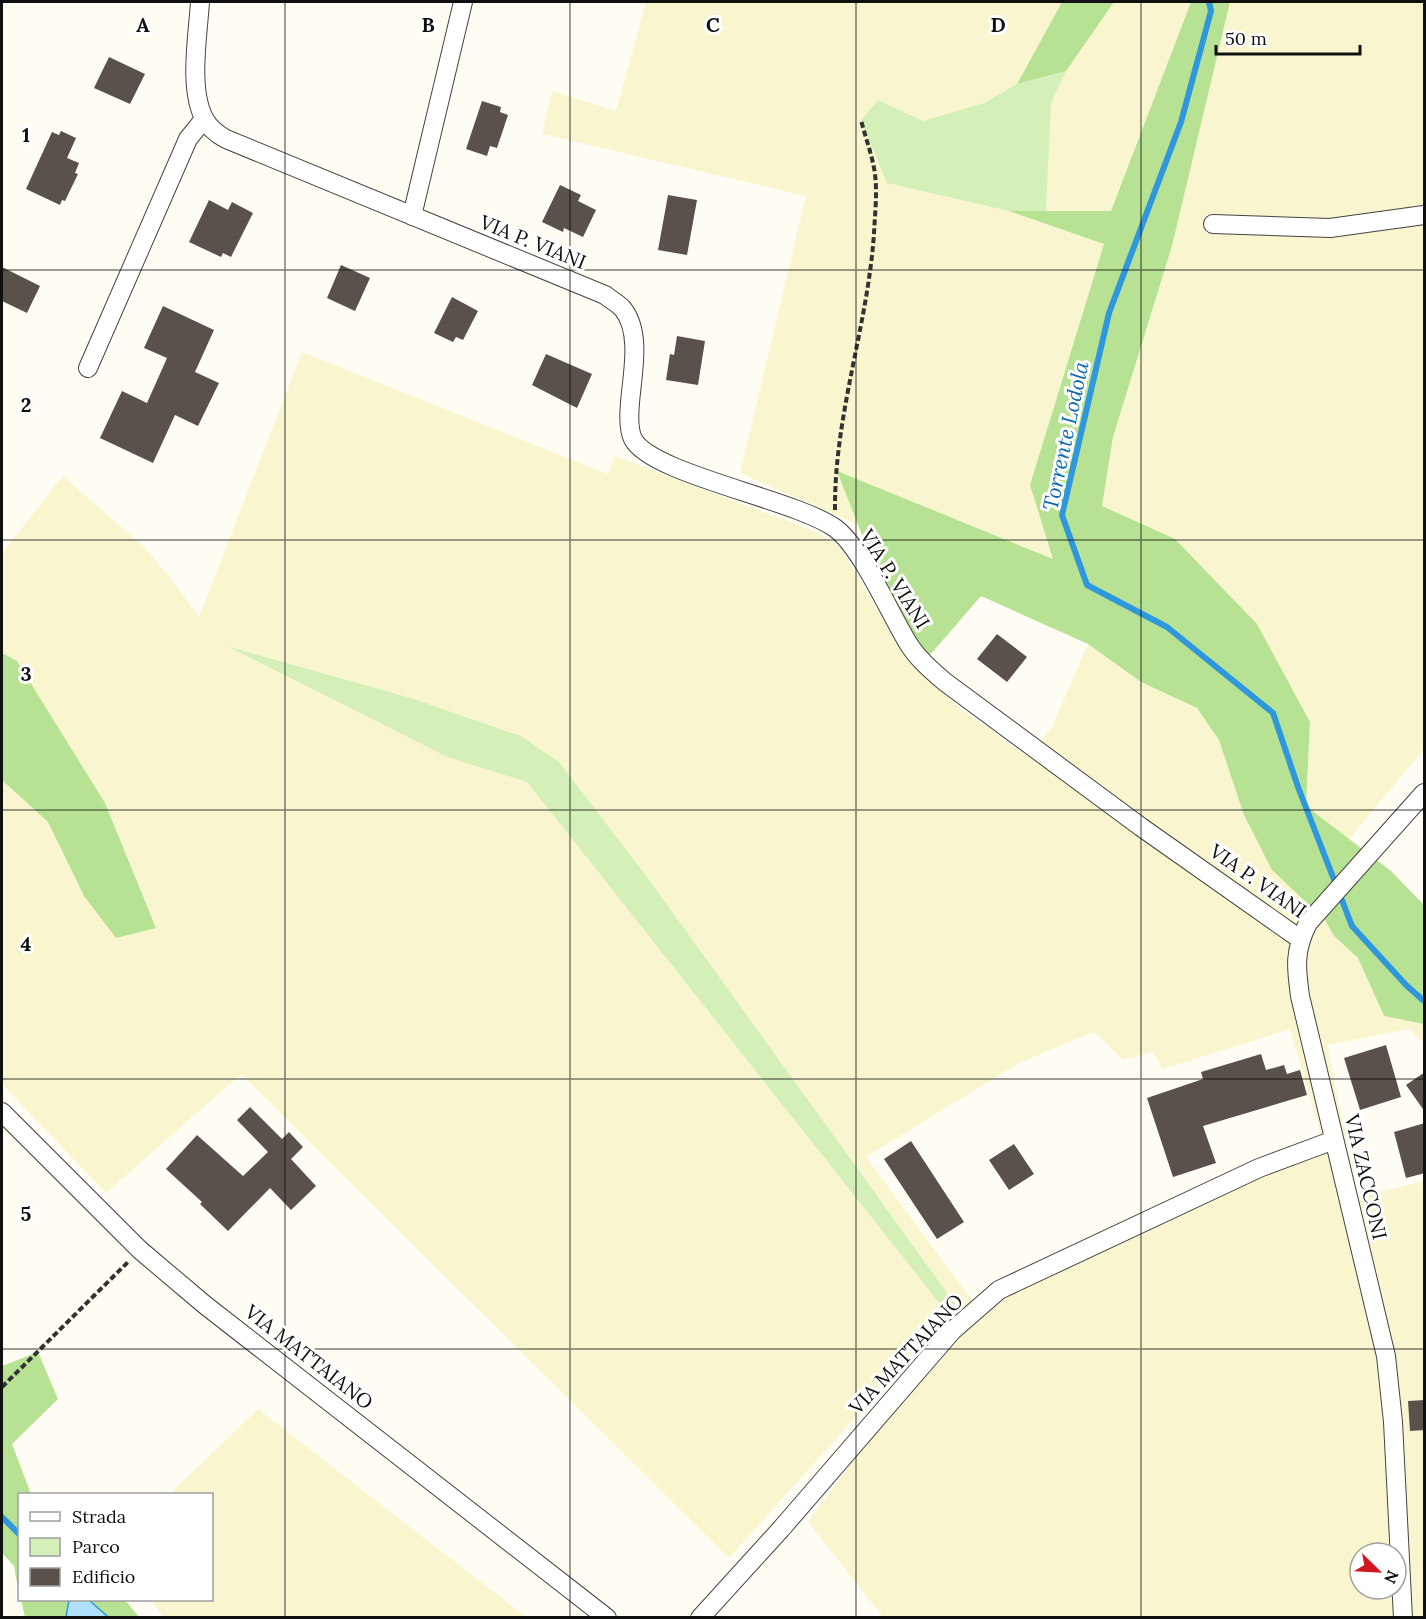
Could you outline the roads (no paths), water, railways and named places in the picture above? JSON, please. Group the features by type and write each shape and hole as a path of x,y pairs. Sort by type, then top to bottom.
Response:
{"street":[{"path":"88,368 188,139 204,119 198,97 196,73 200,2"},
{"path":"412,216 463,2"},
{"name":"VIA P. VIANI","path":"204,119 213,132 226,139 605,295 622,308 629,320 633,335 629,415 633,438 648,454 674,466 809,513 836,528 853,546 909,644 923,663 945,682 1141,827 1304,931"},
{"path":"1213,224 1330,228 1425,215"},
{"path":"1304,931 1425,793"},
{"name":"VIA ZACCONI","path":"1304,931 1296,965 1300,996 1386,1356 1393,1422 1403,1617"},
{"name":"VIA MATTAIANO","path":"2,1112 140,1250 205,1305 607,1617"},
{"name":"VIA MATTAIANO","path":"700,1617 781,1529 952,1331 999,1290 1259,1168 1334,1140"}],"water":[{"path":"69,1601 90,1601 108,1617 66,1617"}],"waterway":[{"name":"Torrente Lodola","path":"1209,2 1211,11 1181,122 1109,313 1062,515 1087,585 1167,627 1273,713 1298,787 1352,926 1406,985 1424,1001"},
{"path":"2,1517 18,1533"}]}
